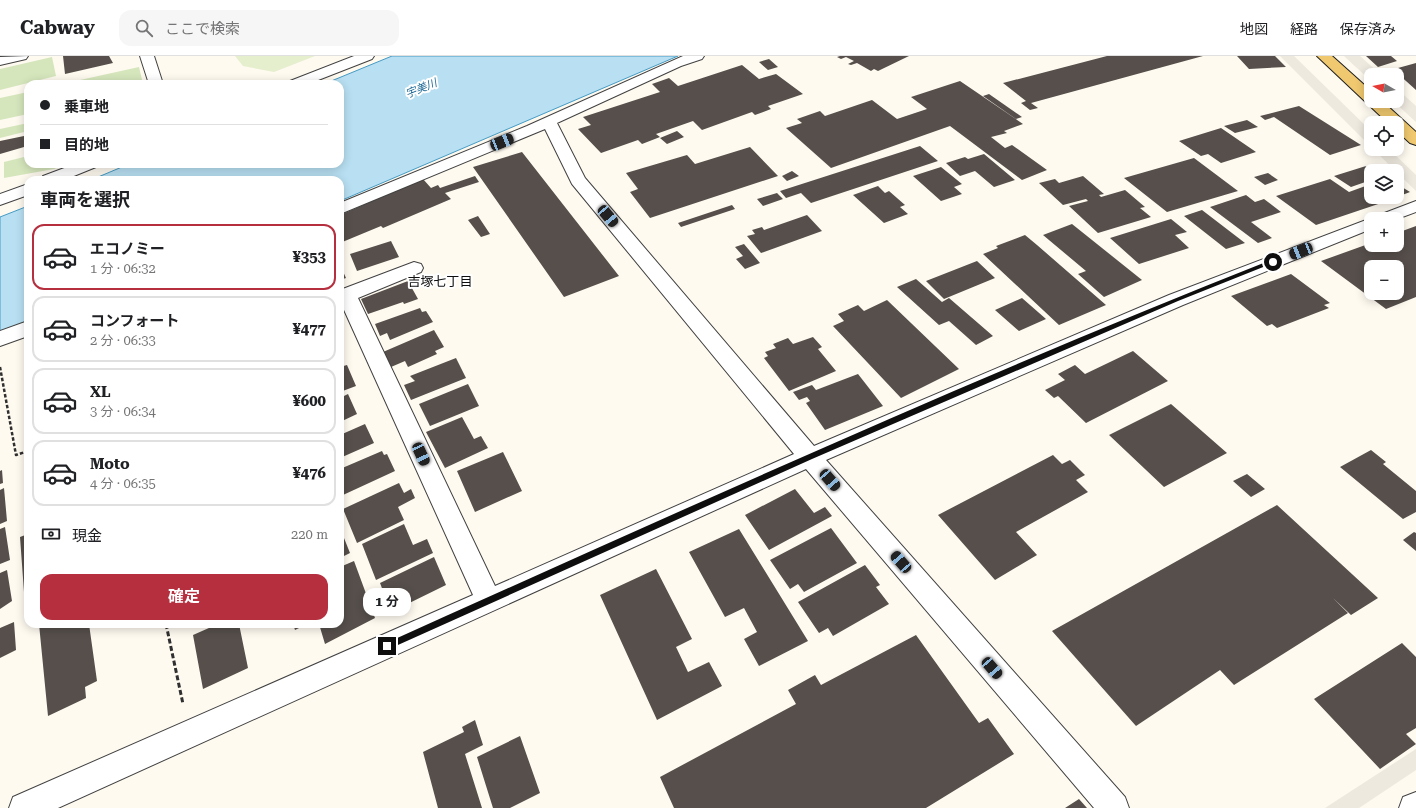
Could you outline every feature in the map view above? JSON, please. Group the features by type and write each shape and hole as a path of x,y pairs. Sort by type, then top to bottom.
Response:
{"main road":[{"path":"1324,56 1364,93"},
{"path":"1381,108 1416,140"}],"street":[{"path":"0,61 21,56"},
{"path":"147,56 155,80"},
{"path":"305,80 367,56"},
{"path":"344,207 549,122 676,63 697,56"},
{"path":"549,122 578,180 810,457 1114,808"},
{"path":"59,176 80,168"},
{"path":"0,200 24,191"},
{"path":"1400,212 1416,206"},
{"path":"24,808 189,735 488,599 810,457 1176,300 1364,226"},
{"path":"414,268 347,295 488,599"},
{"path":"0,339 24,330"}],"path":[{"path":"0,367 16,455 24,452"},
{"path":"167,628 189,735"}],"green space":[{"path":"235,56 315,56 274,72 243,66"},
{"path":"52,57 56,76 40,80 24,80 24,84 0,90 0,69"},
{"path":"139,67 142,80 80,80"},
{"path":"24,93 24,115 0,120 0,98"},
{"path":"24,124 24,132 0,138 0,129"},
{"path":"24,157 24,168 56,168 4,178 4,162"}],"shaded area":[{"path":"1280,56 1294,56 1364,124 1364,140"},
{"path":"1344,56 1360,56 1373,68 1364,68 1364,75"},
{"path":"1404,95 1416,106 1416,122 1401,108 1404,108"},
{"path":"1380,156 1396,156 1416,175 1416,191 1404,179 1404,164 1388,164"},
{"path":"1416,749 1416,770 1359,808 1325,808"}],"water":[{"name":"宇美川","path":"392,56 678,56 344,199 344,176 100,176 120,168 344,168 344,80 334,80"},
{"path":"24,208 24,324 0,333 0,217"}],"building":[{"path":"63,56 109,56 113,63 65,74"},
{"path":"909,56 878,71 874,69 871,71 857,63 851,65 848,64 854,61 846,57 841,59 837,57"},
{"path":"1107,56 1203,56 1031,103 1038,108 1030,110 1021,103 1026,101 1003,83"},
{"path":"1237,56 1275,56 1286,67 1249,69"},
{"path":"1366,56 1391,56 1397,61 1378,67"},
{"path":"769,59 778,67 768,70 759,62"},
{"path":"1416,63 1416,90 1404,79 1404,68 1398,68"},
{"path":"742,65 759,79 776,74 803,94 768,106 771,109 755,115 752,112 702,130 693,121 656,134 660,137 642,144 638,140 601,153 578,129 591,125 583,117 660,92 652,84 669,78 678,86"},
{"path":"960,81 1023,124 1004,131 1007,133 991,137 1005,148 1012,145 1047,170 1022,180 950,126 831,168 786,128 802,123 797,119 820,111 825,116 872,100 897,119 927,109 911,97"},
{"path":"989,94 1022,117 1016,119 983,96"},
{"path":"1299,106 1361,145 1330,155 1274,117 1265,120 1260,116"},
{"path":"1247,120 1258,127 1235,133 1224,126"},
{"path":"1221,128 1256,152 1221,163 1208,154 1201,156 1179,141"},
{"path":"677,131 684,137 667,144 660,138"},
{"path":"24,136 24,147 0,154 0,141"},
{"path":"920,146 938,161 811,203 801,193 786,198 780,191"},
{"path":"750,147 778,176 650,218 630,192 638,189 626,173 687,155 695,164"},
{"path":"522,152 619,276 564,297 473,167"},
{"path":"984,154 1015,180 994,187 975,171 960,176 946,163 965,157 968,159"},
{"path":"1194,158 1238,191 1167,212 1124,178"},
{"path":"941,167 962,184 954,187 962,194 941,201 913,176"},
{"path":"1364,167 1364,182 1351,187 1334,176"},
{"path":"792,171 799,176 787,181 782,176"},
{"path":"1268,173 1278,180 1265,185 1254,177"},
{"path":"475,176 479,182 445,193 451,199 383,228 381,226 344,241 344,213 423,179 431,188 438,185 440,188"},
{"path":"1083,176 1104,194 1099,195 1101,197 1125,190 1145,207 1140,208 1151,217 1098,233 1069,206 1088,201 1086,199 1063,205 1039,183 1055,179 1059,183"},
{"path":"1330,179 1349,192 1364,187 1364,204 1378,204 1316,225 1276,196"},
{"path":"878,186 885,193 889,191 905,205 900,207 908,214 884,223 853,195"},
{"path":"1404,188 1410,192 1404,194"},
{"path":"777,193 783,199 763,206 757,199"},
{"path":"1246,195 1255,202 1264,199 1281,212 1251,222 1272,238 1258,243 1210,207"},
{"path":"732,205 735,209 681,227 678,223"},
{"path":"1202,210 1245,243 1226,249 1184,216"},
{"path":"807,215 822,231 761,253 747,236 755,234 752,230 762,227 764,230"},
{"path":"478,216 490,234 481,237 468,220"},
{"path":"1171,219 1187,232 1175,235 1189,248 1139,264 1110,238"},
{"path":"1072,224 1142,280 1104,297 1078,274 1086,271 1043,235"},
{"path":"1416,226 1416,297 1386,309 1374,300 1404,300 1404,260 1364,260 1364,293 1321,261 1364,246 1364,252 1404,252 1404,230"},
{"path":"1025,235 1106,305 1059,325 983,254 998,248 996,246"},
{"path":"391,241 399,257 357,271 350,254"},
{"path":"744,244 760,263 745,269 736,259 743,256 735,247"},
{"path":"977,261 995,278 944,299 926,281"},
{"path":"1291,274 1330,303 1324,305 1329,308 1277,328 1272,324 1267,326 1231,296"},
{"path":"916,279 942,302 949,298 993,336 976,345 949,321 939,325 897,287"},
{"path":"408,281 418,299 404,304 403,302 368,314 361,299"},
{"path":"1022,298 1046,319 1019,331 995,310"},
{"path":"887,300 959,369 901,398 833,326 844,321 838,314 858,305 864,311"},
{"path":"420,308 422,312 426,311 433,322 390,340 387,333 380,336 375,324"},
{"path":"434,330 444,347 435,351 437,354 408,367 405,361 391,367 383,352"},
{"path":"813,337 822,347 818,349 836,371 789,391 764,358 768,356 765,352 776,348 773,344 788,338 793,344"},
{"path":"1133,351 1168,381 1086,423 1058,396 1054,398 1045,390 1065,380 1058,374 1075,365 1085,374"},
{"path":"456,358 466,378 411,400 404,385 415,381 410,376"},
{"path":"347,365 356,386 344,390 344,366"},
{"path":"858,374 883,406 825,430 806,403 810,401 807,397 799,400 793,392 812,385 816,390"},
{"path":"468,384 479,406 430,426 419,404"},
{"path":"348,394 357,414 344,420 344,396"},
{"path":"1171,404 1227,453 1164,487 1109,435"},
{"path":"462,417 474,439 481,436 488,448 445,468 426,432"},
{"path":"365,424 374,443 344,456 344,433"},
{"path":"1371,450 1386,462 1383,464 1416,491 1416,512 1403,519 1340,467"},
{"path":"382,451 384,455 387,454 395,471 344,495 344,467"},
{"path":"503,452 522,491 475,512 457,471"},
{"path":"1053,455 1062,464 1070,460 1085,475 1076,480 1088,492 1016,532 1037,555 995,580 938,515"},
{"path":"2,470 3,483 0,484 0,471"},
{"path":"1247,474 1265,489 1251,497 1233,481"},
{"path":"399,483 404,493 411,489 415,498 398,507 404,520 357,543 344,509"},
{"path":"4,488 7,521 0,524 0,490"},
{"path":"795,489 814,513 825,507 832,516 769,550 745,515"},
{"path":"1277,505 1378,598 1351,615 1333,598 1348,613 1234,685 1220,670 1136,726 1052,631"},
{"path":"404,524 413,545 427,539 433,553 376,580 362,544"},
{"path":"5,527 10,560 0,564 0,529"},
{"path":"831,528 857,563 804,592 798,584 790,589 770,560"},
{"path":"739,529 808,641 759,666 744,639 757,632 744,608 725,617 689,552"},
{"path":"1414,532 1416,533 1416,551 1403,540"},
{"path":"24,536 24,592 20,537"},
{"path":"344,538 350,553 344,556"},
{"path":"434,557 446,585 391,612 380,583"},
{"path":"354,561 375,618 325,644 320,628 344,628 344,565"},
{"path":"865,565 880,585 876,587 889,604 833,636 828,628 819,633 798,602"},
{"path":"656,569 692,639 676,647 688,672 709,662 722,686 657,720 600,595"},
{"path":"7,570 12,601 0,609 0,573"},
{"path":"14,622 16,650 0,658 0,628"},
{"path":"39,628 90,628 97,681 85,687 86,698 48,716"},
{"path":"209,628 240,628 248,668 203,689 193,635"},
{"path":"916,635 979,723 988,718 1014,754 926,808 674,808 660,777 796,704 788,690 815,675 821,685"},
{"path":"1402,643 1416,657 1416,728 1406,734 1416,744 1380,769 1314,699"},
{"path":"475,720 483,745 465,754 482,808 438,808 423,752 464,732 462,727"},
{"path":"520,736 540,793 510,808 493,808 477,757"},
{"path":"1079,799 1087,808 1065,808"}],"district":[{"name":"吉塚七丁目","path":"440,281"}],"route":[{"path":"387,646 488,599 729,492 1176,300 1273,262"}]}
